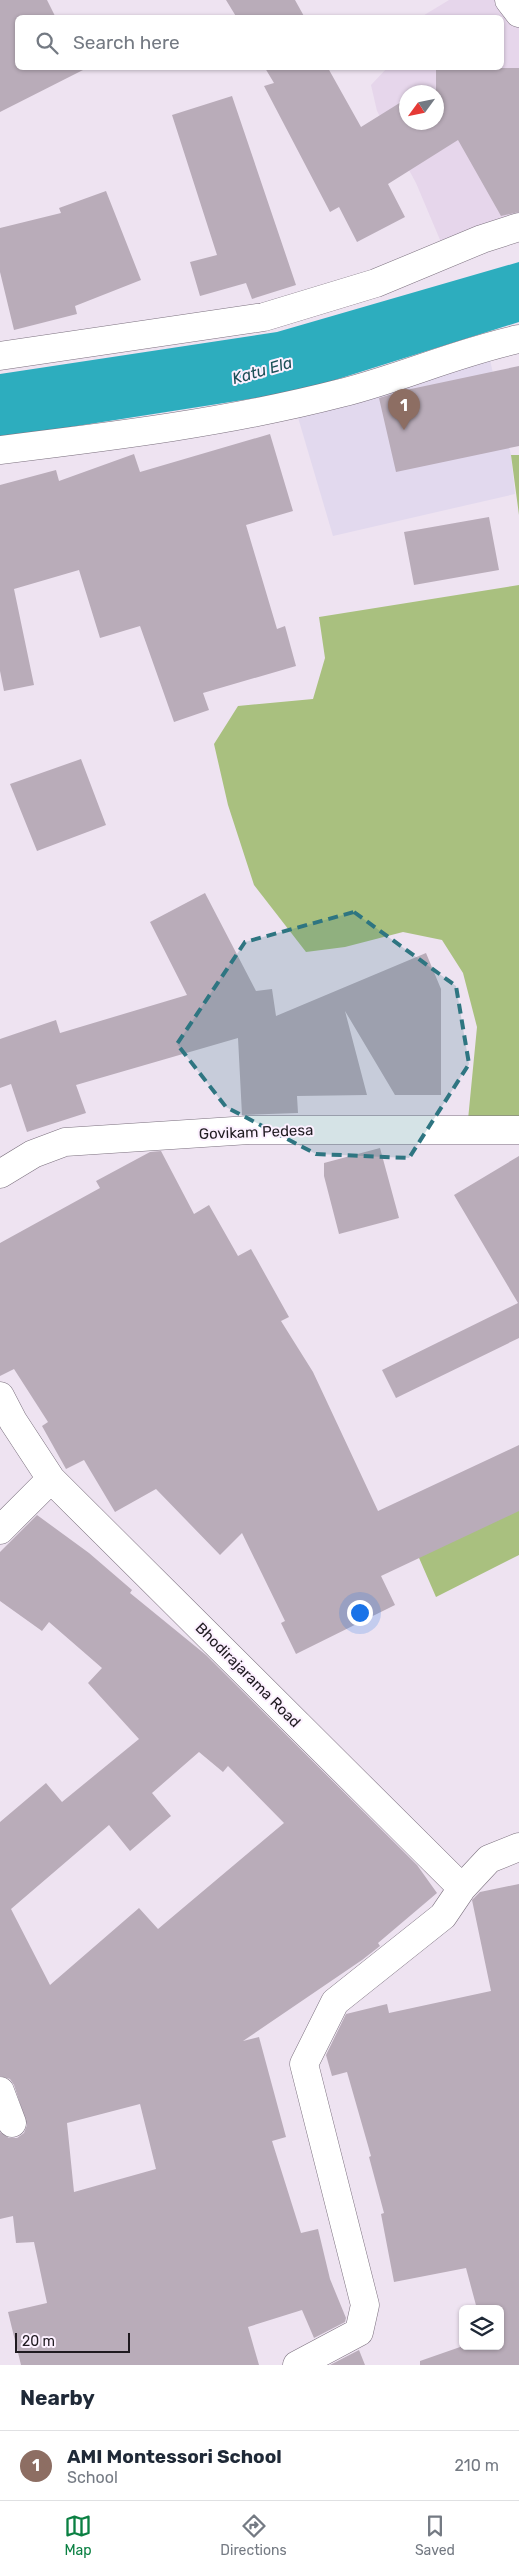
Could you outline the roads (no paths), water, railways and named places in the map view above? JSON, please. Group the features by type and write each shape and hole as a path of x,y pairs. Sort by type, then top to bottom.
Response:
{"street":[{"path":"509,0 519,13"},
{"path":"0,356 264,317 376,283 482,239 519,227"},
{"path":"0,450 155,431 247,415 343,393 486,346 519,339"},
{"name":"Govikam Pedesa","path":"0,1174 33,1154 65,1142 249,1130 519,1130"},
{"name":"Bhodirajarama Road","path":"0,1396 12,1421 51,1479 462,1888"},
{"path":"0,1530 51,1479"},
{"path":"297,2365 359,2332 365,2305 304,2064 336,2002 443,1916 462,1888 489,1859 519,1848"},
{"path":"0,2091 12,2124"}],"water":[{"name":"Katu Ela","path":"519,262 519,322 300,391 0,438 0,374 277,332"}],"place":[{"name":"AMI Montessori School","path":"404,430"}]}
